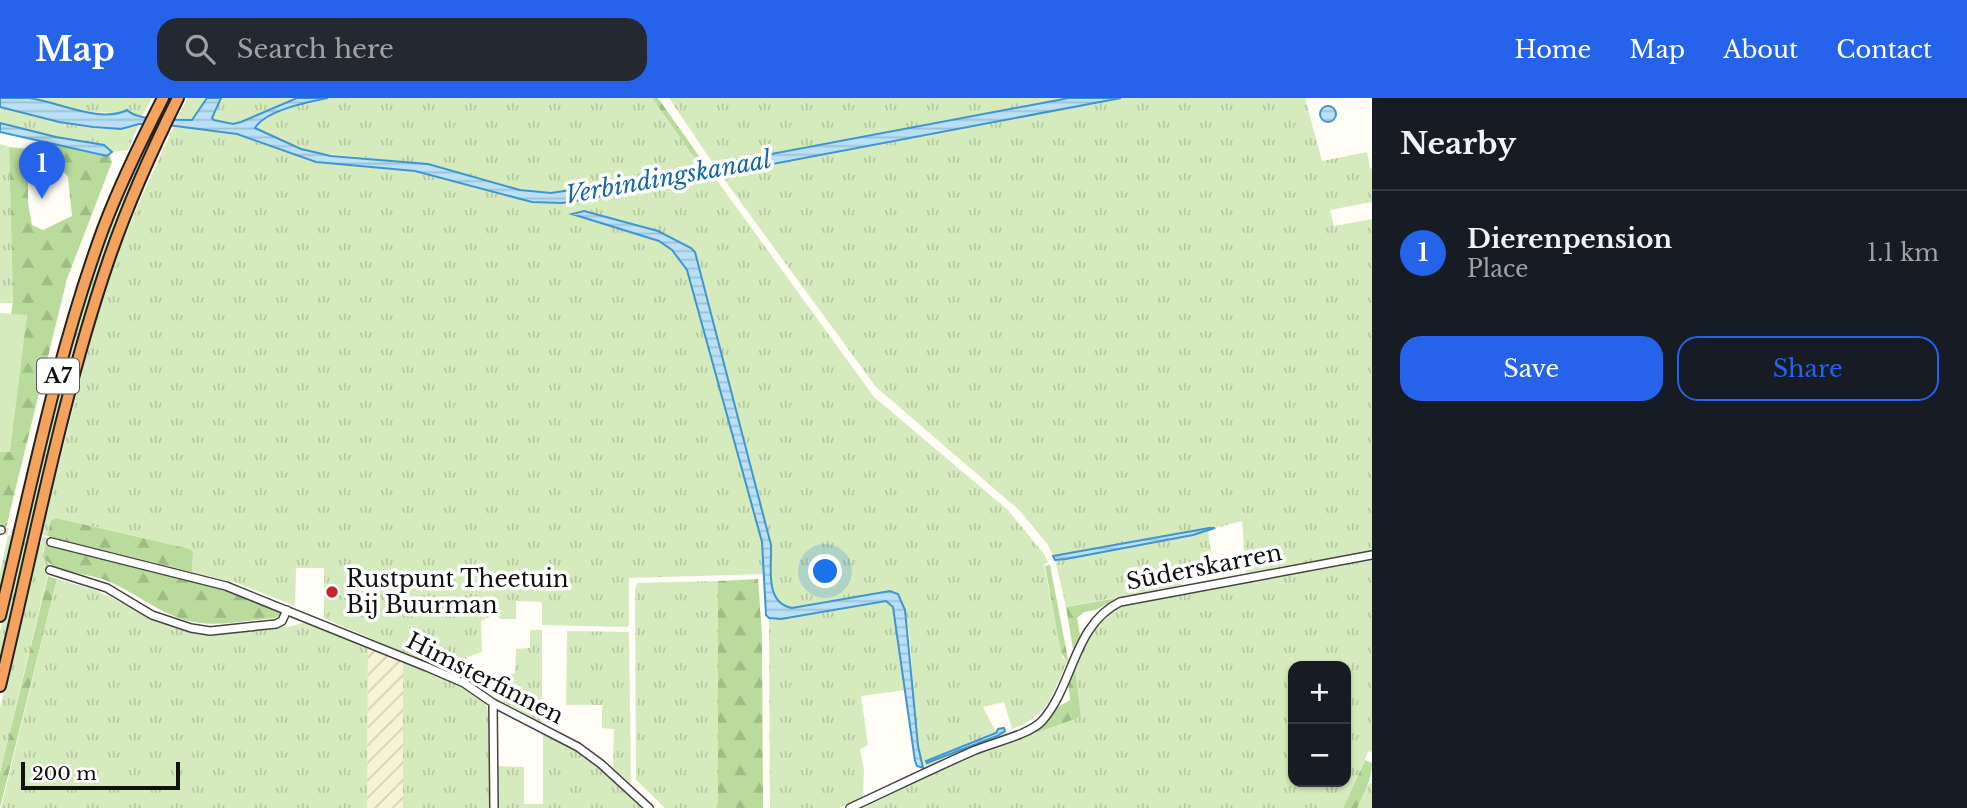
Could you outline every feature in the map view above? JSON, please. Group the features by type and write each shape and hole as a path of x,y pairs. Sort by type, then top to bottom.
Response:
{"highway":[{"name":"A7","path":"0,616 59,372 83,290 104,228 163,98"},
{"name":"A7","path":"0,686 87,329 120,227 178,98"}],"street":[{"name":"Himsterfinnen","path":"51,542 226,586 440,672 578,747 649,808"},
{"name":"Sûderskarren","path":"850,808 974,750 1030,730 1040,723 1055,704 1088,629 1099,614 1120,602 1372,555"},
{"path":"50,570 107,587 152,615 191,628 210,631 276,624 282,621 287,610"},
{"path":"494,703 494,808"}],"shaded area":[{"path":"368,647 403,661 403,808 367,808"}],"green space":[{"path":"29,98 152,98 141,118 122,113 86,112"},
{"path":"188,98 207,98 192,120 177,118"},
{"path":"221,98 297,98 233,124 212,118"},
{"path":"328,98 652,98 701,167 551,193 520,190 428,164 319,153 301,149 255,128 260,121 278,111"},
{"path":"652,98 658,98 706,166 701,167"},
{"path":"669,98 1069,98 714,165"},
{"path":"1121,98 1305,98 1322,161 1367,152 1372,169 1372,202 1330,210 1334,226 1372,219 1372,551 1246,573 1242,521 1053,556 1048,545 1020,511 876,387 720,174"},
{"path":"0,107 58,122 102,129 139,124 128,150 112,152 104,145 56,137 0,123"},
{"path":"155,124 160,124 113,231 79,336 0,669 0,631 61,372 101,244 126,183"},
{"path":"174,126 237,134 316,162 415,171 532,202 593,198 713,175 874,397 1008,510 1044,554 1048,562 1044,565 1063,658 1067,662 1048,703 1034,717 1012,729 1004,702 983,707 996,732 926,761 927,763 1005,731 1008,734 924,771 915,729 910,641 901,599 827,601 792,608 784,607 772,594 771,545 696,257 688,247 661,232 584,211 573,214 659,241 672,250 687,270 762,542 764,574 629,578 627,627 542,625 542,602 516,601 516,619 501,619 495,614 481,621 482,652 467,657 468,681 324,618 324,568 296,568 295,606 237,583 192,572 193,552 190,549 56,518 51,522 47,536 41,535 102,292"},
{"path":"0,144 9,147 13,303 0,303"},
{"path":"50,144 110,156 112,162 67,279 6,528 0,526 0,451 27,316 11,314 13,303 9,147 28,149 28,203 32,225 43,230 72,216 68,177 50,155"},
{"path":"0,313 27,315 10,452 0,452"},
{"path":"56,518 190,549 193,552 192,572 47,536 51,521"},
{"path":"1208,531 1212,558 1178,566 1182,585 1066,607 1055,560"},
{"path":"8,535 13,536 0,591 0,572"},
{"path":"39,543 45,544 44,556 50,565 0,773 0,708"},
{"path":"45,544 209,585 274,608 280,611 281,615 275,618 224,623 182,619 102,579 54,566 43,557"},
{"path":"1372,558 1372,751 1368,752 1343,808 863,808 989,748 1081,717 1075,667 1100,618 1123,603"},
{"path":"1050,565 1067,662 1061,652 1045,566"},
{"path":"48,576 57,579 0,808 0,773"},
{"path":"57,579 95,590 163,623 192,633 249,631 306,622 368,647 367,808 1,808"},
{"path":"758,579 762,635 763,808 718,808 718,581"},
{"path":"718,581 718,808 665,808 636,780 635,589 637,583"},
{"path":"1117,598 1096,610 1084,612 1077,618 1080,635 1073,649 1066,607"},
{"path":"886,601 895,610 905,690 861,696 868,745 860,749 864,770 863,797 839,808 770,808 769,618 781,619"},
{"path":"530,630 542,630 542,723 503,702 503,678 515,673 516,649 530,648"},
{"path":"567,631 629,632 631,784 613,768 614,729 602,728 602,705 566,705"},
{"path":"403,661 469,690 485,703 490,718 491,808 403,808"},
{"path":"1075,667 1081,717 1035,733 1054,709 1070,700 1068,681"},
{"path":"543,731 580,752 646,808 496,808 496,766 524,767 524,804 543,804"},
{"path":"1365,760 1372,763 1365,792 1357,808 1343,808"},
{"path":"1369,783 1372,783 1372,808 1357,808"}],"water":[{"name":"Verbindingskanaal","path":"0,98 28,98 91,113 116,114 127,110 148,118 192,120 207,98 221,98 212,118 233,124 297,98 328,98 268,116 255,128 301,149 331,156 428,164 520,190 551,193 1069,98 1121,98 562,203 532,202 415,171 316,162 237,134 160,124 139,124 121,129 59,122 0,107"},
{"path":"1325,106 1331,106 1336,114 1334,120 1325,122 1320,117 1320,111"},
{"path":"0,123 56,137 104,145 112,152 107,156 0,132"},
{"path":"584,211 658,231 695,252 771,545 773,592 783,605 792,608 890,591 898,594 905,610 918,746 923,768 917,766 915,761 893,607 886,601 781,619 769,618 766,615 762,542 687,270 672,250 659,241 572,214"},
{"path":"1215,528 1193,535 1066,559 1055,560 1053,556"},
{"path":"1004,728 1005,731 997,736 927,763 926,761 996,733 998,729"}],"tunnel":[{"path":"1,530 51,542"}],"place":[{"name":"Dierenpension","path":"42,199"},
{"name":"Rustpunt Theetuin Bij Buurman","path":"332,592"}]}
